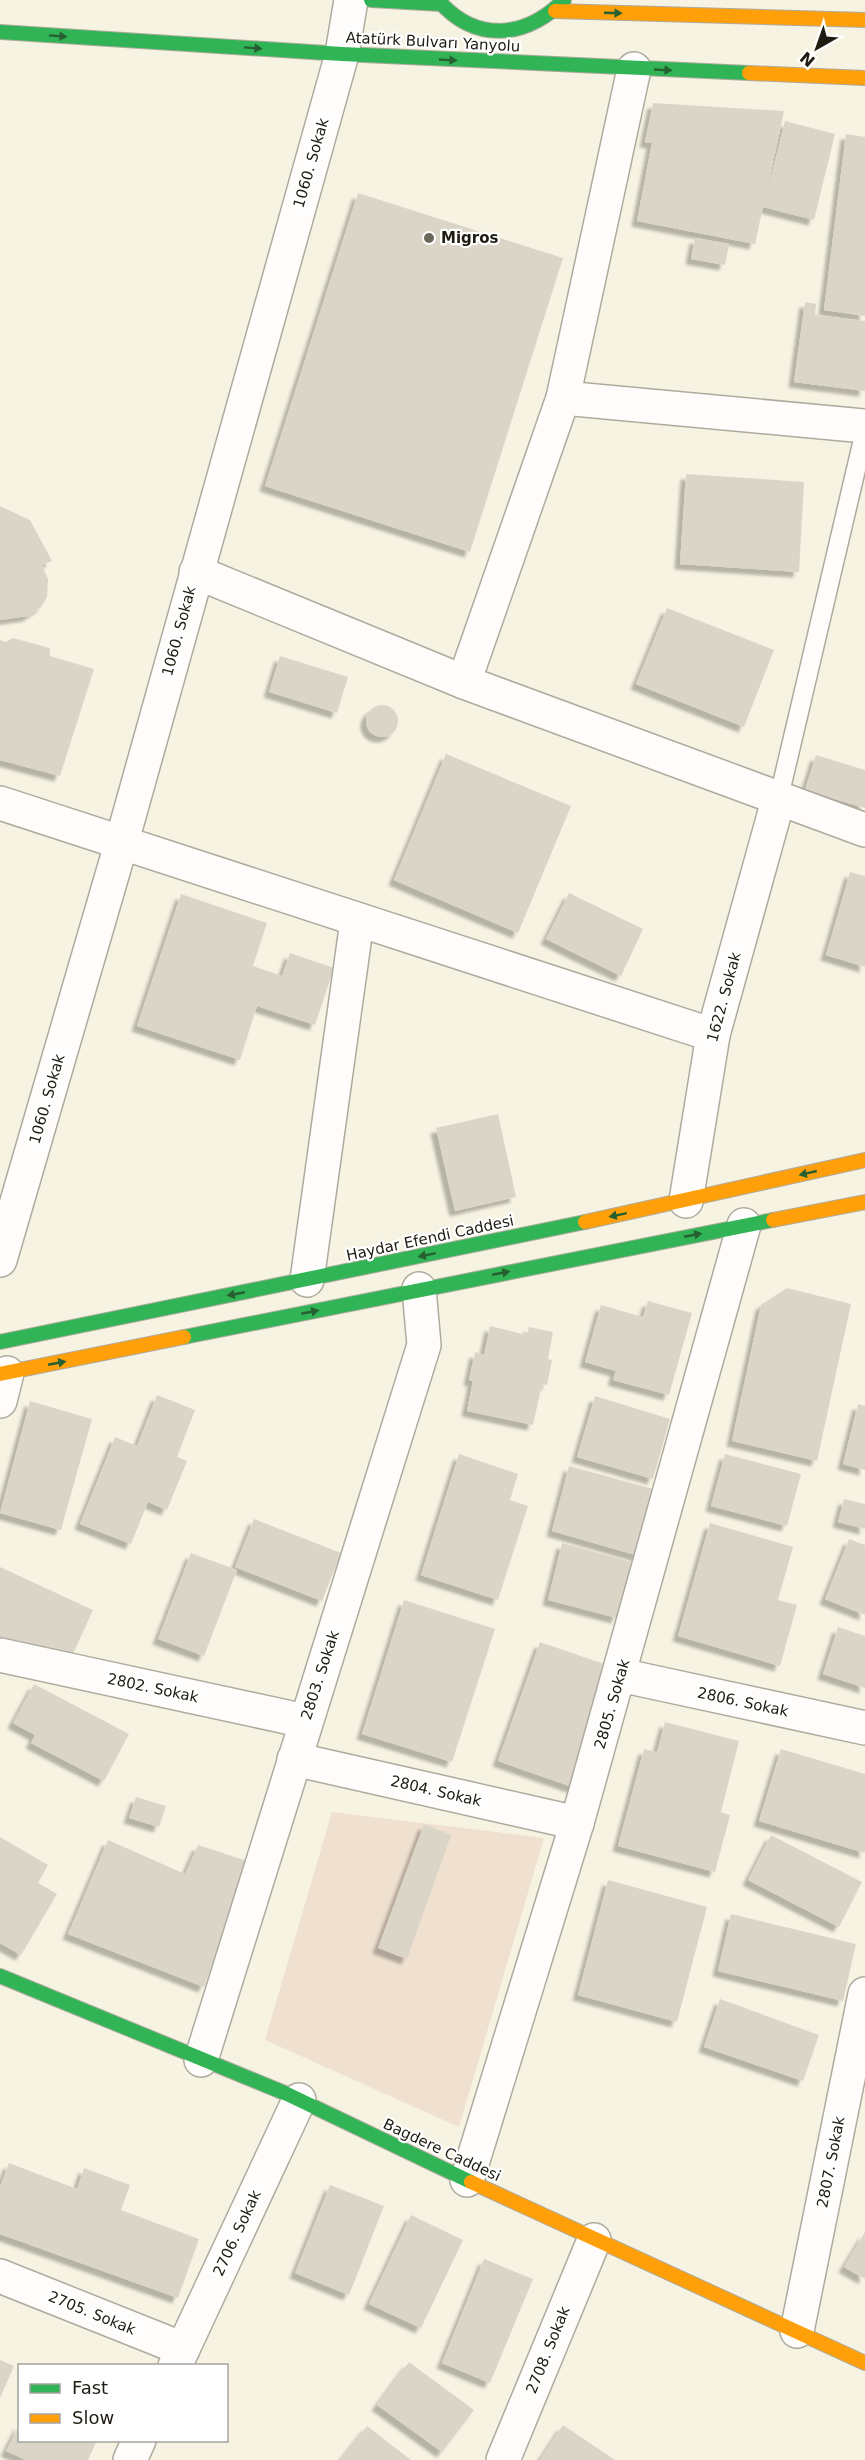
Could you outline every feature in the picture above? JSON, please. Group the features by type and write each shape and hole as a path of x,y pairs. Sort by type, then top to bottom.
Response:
{"main road":[{"path":"371,0 440,2 466,24 496,33 528,28 555,11 564,0"},
{"path":"555,11 865,20"},
{"name":"Atatürk Bulvarı Yanyolu","path":"0,32 342,54 865,78"},
{"name":"Haydar Efendi Caddesi","path":"0,1342 686,1201 865,1160"},
{"path":"2,1383 419,1289 865,1202"},
{"name":"Bagdere Caddesi","path":"0,1977 299,2100 594,2240 865,2363"}],"street":[{"name":"1060. Sokak","path":"0,1260 122,841 342,54 351,0"},
{"path":"464,682 563,398 634,69"},
{"path":"563,398 865,426"},
{"path":"196,572 464,682 865,830"},
{"name":"1622. Sokak","path":"686,1201 713,1035 779,797"},
{"path":"0,803 713,1035"},
{"path":"307,1280 357,921"},
{"name":"2805. Sokak","path":"467,2180 578,1823 744,1225"},
{"name":"2803. Sokak","path":"201,2060 424,1345 419,1289"},
{"name":"2802. Sokak","path":"0,1655 305,1721"},
{"name":"2806. Sokak","path":"620,1676 865,1728"},
{"name":"2804. Sokak","path":"294,1759 578,1823"},
{"name":"2807. Sokak","path":"797,2331 865,1994"},
{"name":"2706. Sokak","path":"179,2357 299,2100"},
{"name":"2708. Sokak","path":"503,2460 594,2240"},
{"name":"2705. Sokak","path":"0,2276 179,2357"},
{"path":"130,2460 138,2442"}],"lane":[{"path":"779,797 865,431"}],"shaded area":[{"path":"332,1812 544,1838 459,2127 265,2040"}],"building":[{"path":"653,103 784,111 764,205 785,121 835,134 814,220 763,207 755,244 637,221 652,143 645,142"},
{"path":"846,134 865,137 865,316 824,310"},
{"path":"358,193 563,258 470,552 265,486"},
{"path":"695,238 729,244 725,265 691,259"},
{"path":"805,302 816,304 815,315 865,321 865,391 794,382"},
{"path":"686,474 804,482 799,572 680,564"},
{"path":"0,506 30,520 52,561 42,565 48,579 47,597 41,607 28,616 0,620"},
{"path":"667,608 774,650 744,727 636,684"},
{"path":"13,638 50,648 50,656 94,669 60,776 0,760 0,640 6,642"},
{"path":"280,656 348,677 337,713 269,692"},
{"path":"382,705 393,710 398,721 393,732 382,737 371,732 366,721 371,710"},
{"path":"446,754 571,806 518,933 394,880"},
{"path":"816,755 865,770 865,808 805,790"},
{"path":"850,872 865,876 865,967 826,955"},
{"path":"569,893 643,929 621,976 546,939"},
{"path":"181,894 267,923 253,966 282,976 290,953 334,968 315,1025 257,1006 240,1060 137,1026"},
{"path":"498,1114 516,1197 455,1211 436,1128"},
{"path":"787,1288 851,1304 817,1461 732,1441 761,1305"},
{"path":"648,1301 692,1313 669,1395 613,1380 616,1371 585,1362 601,1305 643,1317"},
{"path":"490,1326 527,1335 529,1327 553,1332 548,1359 552,1360 547,1385 542,1384 533,1425 467,1411 473,1381 469,1380 475,1352 484,1355"},
{"path":"157,1395 195,1410 177,1457 187,1461 167,1510 148,1502 131,1544 80,1524 115,1437 137,1446"},
{"path":"595,1396 670,1419 653,1479 577,1457"},
{"path":"30,1401 92,1419 61,1530 0,1513"},
{"path":"858,1404 865,1406 865,1470 843,1464"},
{"path":"459,1454 518,1474 510,1500 528,1506 498,1600 421,1575"},
{"path":"725,1454 801,1474 787,1526 711,1506"},
{"path":"569,1466 657,1490 639,1556 552,1531"},
{"path":"844,1499 865,1504 865,1529 838,1522"},
{"path":"254,1519 341,1553 322,1601 235,1567"},
{"path":"710,1523 793,1547 778,1600 797,1605 780,1666 678,1636"},
{"path":"849,1539 865,1545 865,1615 825,1599"},
{"path":"562,1543 632,1562 617,1618 548,1600"},
{"path":"191,1553 237,1570 204,1656 158,1639"},
{"path":"0,1567 93,1610 67,1667 0,1636"},
{"path":"404,1600 495,1629 452,1762 362,1734"},
{"path":"838,1627 865,1636 865,1688 823,1674"},
{"path":"540,1642 607,1665 578,1789 498,1761"},
{"path":"34,1684 129,1734 104,1781 31,1743 35,1735 13,1723"},
{"path":"665,1722 739,1741 721,1812 730,1815 715,1872 618,1846 644,1749 657,1752"},
{"path":"781,1749 865,1774 865,1853 759,1821"},
{"path":"136,1797 166,1806 159,1827 129,1818"},
{"path":"424,1824 451,1835 407,1959 378,1948"},
{"path":"771,1835 862,1882 839,1927 748,1880"},
{"path":"0,1837 48,1865 38,1883 57,1894 21,1955 0,1943"},
{"path":"108,1840 185,1874 198,1845 250,1862 204,1987 68,1934"},
{"path":"608,1880 707,1907 677,2022 578,1995"},
{"path":"731,1914 856,1944 843,2001 718,1971"},
{"path":"720,1999 819,2035 803,2081 704,2047"},
{"path":"9,2163 77,2189 84,2168 130,2185 121,2210 199,2239 178,2298 0,2234 0,2187"},
{"path":"330,2185 384,2206 349,2295 295,2273"},
{"path":"411,2215 463,2240 421,2328 369,2304"},
{"path":"865,2232 865,2279 844,2267"},
{"path":"484,2259 533,2279 490,2383 442,2363"},
{"path":"0,2360 14,2366 0,2398"},
{"path":"409,2362 474,2410 442,2452 377,2405"},
{"path":"563,2425 615,2460 540,2460"},
{"path":"367,2426 411,2460 341,2460"},
{"path":"18,2427 18,2442 96,2442 88,2460 26,2460 6,2451"}],"traffic: fast":[{"path":"371,0 441,4"},
{"path":"438,0 452,14 468,24 500,31 533,22 549,13 564,0"},
{"path":"0,32 342,54 749,73"},
{"path":"184,1337 773,1220"},
{"path":"0,1342 585,1222"},
{"path":"0,1976 287,2094 471,2182"}],"traffic: slow":[{"path":"555,11 865,20"},
{"path":"749,73 865,78"},
{"path":"585,1222 865,1160"},
{"path":"773,1220 865,1202"},
{"path":"0,1374 184,1337"},
{"path":"471,2182 865,2363"}],"place":[{"name":"Migros","path":"429,238"}]}
